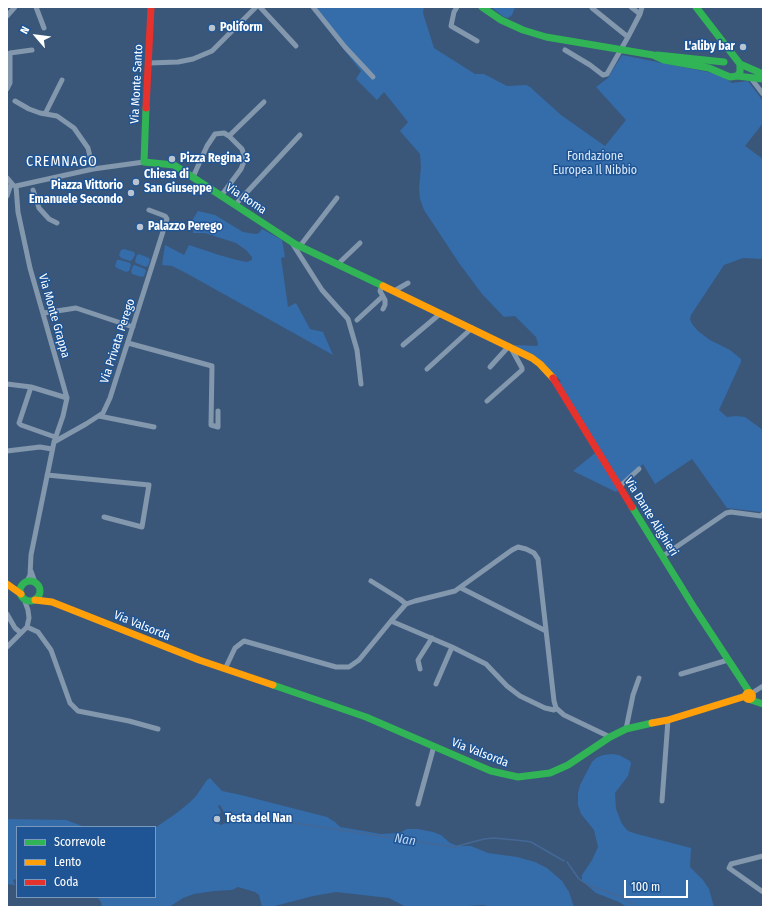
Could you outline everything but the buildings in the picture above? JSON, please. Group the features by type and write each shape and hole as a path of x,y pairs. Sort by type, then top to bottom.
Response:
{"street":[{"path":"7,16 15,7"},
{"path":"36,7 44,28"},
{"name":"Via Monte Santo","path":"144,162 151,7"},
{"path":"149,64 178,62 194,59 212,51 256,7"},
{"path":"260,7 296,46"},
{"path":"313,7 345,47 373,77"},
{"path":"457,7 454,12 451,26 477,41"},
{"path":"482,7 501,20 538,35 653,55 666,55 725,62 730,59 763,74"},
{"path":"631,7 640,14"},
{"path":"565,50 590,65 602,75 607,74 622,50 642,7"},
{"path":"696,7 738,62 741,68 737,76"},
{"path":"592,8 628,37"},
{"path":"725,74 722,69 725,62 726,47"},
{"path":"7,89 10,83 10,53 32,50"},
{"path":"653,55 664,60 709,68 730,77 737,76 763,79"},
{"path":"750,77 763,94"},
{"path":"45,114 62,80"},
{"path":"15,100 29,109 57,116 74,128 88,148 93,169"},
{"path":"229,136 264,102"},
{"path":"193,177 207,146 216,134 224,133 229,136 242,149 245,159 241,169 221,196"},
{"path":"235,205 300,135"},
{"name":"Via Roma","path":"14,185 93,169 127,164 144,162 174,165 292,242 472,328 532,358 540,364"},
{"path":"7,178 14,185 7,196"},
{"name":"Via Monte Grappa","path":"14,185 30,268 67,398 63,416 52,449 31,557 30,570 25,583"},
{"path":"33,190 39,208 49,219 56,223"},
{"path":"300,246 337,198"},
{"name":"Via Privata Perego","path":"55,440 99,416 104,412 110,398 167,219 165,216 149,210"},
{"path":"292,242 322,290 348,319 357,350 361,384"},
{"path":"338,264 360,243"},
{"path":"394,291 408,283"},
{"path":"382,285 380,291 385,300 383,309"},
{"path":"357,320 383,296"},
{"path":"44,313 76,308 133,327"},
{"path":"403,345 441,313"},
{"path":"427,369 472,328"},
{"path":"128,343 212,366 211,425 218,427 218,411"},
{"path":"487,401 522,370 510,347 490,367"},
{"name":"Via Dante Alighieri","path":"540,364 552,376 619,487 743,682 750,696"},
{"path":"7,384 31,387 67,398"},
{"path":"31,387 19,424 55,440"},
{"path":"99,416 154,427"},
{"path":"7,451 40,447 52,449"},
{"path":"619,487 639,469"},
{"path":"47,475 149,485 142,527 104,517"},
{"path":"662,556 726,513 731,512 761,516 763,514"},
{"path":"225,669 234,648 244,641 336,667 349,667 359,660 391,620 406,604 455,591 461,588 518,547 534,553 538,560 556,708 564,715 610,737"},
{"name":"Via Monte Grappa","path":"30,570 35,582"},
{"path":"371,581 406,604"},
{"path":"8,585 35,582 40,586 40,596 30,604 28,610"},
{"path":"7,648 27,627 29,618 28,610 22,596 21,587 25,583"},
{"path":"8,585 27,601 35,600"},
{"path":"461,588 546,631"},
{"name":"Via Valsorda","path":"41,590 52,602"},
{"name":"Via Valsorda","path":"35,600 52,602 199,660 366,717 491,771 518,778 550,773 568,765 610,737 626,729 668,720 750,696"},
{"path":"8,613 15,628 21,633"},
{"path":"391,620 486,664 507,686 520,696 545,708 554,710 556,708"},
{"path":"27,627 38,632 51,650 70,703 78,712 129,721 158,729"},
{"path":"420,669 418,660 432,638"},
{"path":"436,684 452,647"},
{"path":"682,674 728,660"},
{"path":"626,729 633,695 639,678"},
{"path":"761,687 750,696 763,704"},
{"path":"662,801 668,720"},
{"path":"418,804 434,746"},
{"path":"763,856 731,864 729,868 763,892"}],"green space":[{"name":"Fondazione Europea Il Nibbio","path":"310,7 424,7 423,13 434,48 475,74 484,74 507,86 526,85 530,87 561,115 605,146 626,120 596,87 608,78 622,55 718,74 732,83 748,81 763,101 763,123 745,146 763,159 763,259 743,258 724,265 691,315 690,319 698,331 710,340 730,350 741,359 719,410 727,417 745,417 763,430 763,511 727,508 692,459 655,484 643,464 616,492 573,471 600,449 558,383 561,381 545,365 513,345 537,346 538,344 536,337 515,316 504,317 482,294 459,263 424,210 420,199 419,188 421,167 420,154 400,131 408,122 384,92 377,100 356,79 361,71"},
{"path":"491,7 515,7 512,15 508,18 504,17"},
{"path":"198,211 215,215 243,232 255,234 259,233 262,229 282,240 285,257 281,258 288,307 296,303 310,329 323,332 333,355 186,273 172,266 162,265 165,245 184,255 189,245 237,260 247,262 252,260 252,257 246,250 236,243 205,233 193,233 194,227 190,224"},
{"path":"124,249 134,252 135,255 132,260 130,261 121,258 119,255 121,250"},
{"path":"139,254 149,258 150,260 148,266 146,267 136,263 135,261 137,255"},
{"path":"117,260 130,263 131,265 129,271 126,272 117,268 115,266"},
{"path":"135,265 145,269 146,271 144,276 142,277 132,274 131,271"},
{"path":"603,755 619,755 630,761 631,764 628,776 615,793 616,809 622,824 628,831 691,848 690,867 703,880 709,889 714,907 627,907 619,902 596,893 582,881 582,875 592,860 598,847 594,830 581,814 578,805 578,793 580,785 592,762 596,758"},
{"path":"210,778 222,791 327,817 340,827 381,834 399,833 407,829 418,829 433,832 441,835 450,843 458,846 471,846 488,853 517,857 535,862 547,868 562,881 569,892 574,907 486,907 485,905 406,907 389,898 336,892 313,896 271,907 262,907 259,895 255,892 238,887 232,890 194,894 183,898 169,907 102,907 101,902 98,898 156,898 156,827 178,812 196,796","holes":["220,805 224,812 228,815 241,818 220,825 218,820 221,812 218,806"]},
{"path":"7,819 66,820 82,826 16,826 16,879 13,880 15,885 7,884"}],"waterway":[{"name":"Nan","path":"241,818 254,817 454,847 484,839 494,838 525,841 531,842 564,861"},
{"name":"Nan","path":"567,862 579,879 588,885 622,897 636,907"}],"traffic: fast":[{"path":"482,7 501,20 523,30 546,37 653,55 664,60 709,68 730,77 737,76 763,79"},
{"path":"696,7 740,64 740,72 737,76"},
{"path":"657,55 724,62"},
{"path":"740,64 763,74"},
{"path":"146,108 144,162 174,165 295,244 383,286"},
{"path":"632,507 695,609 750,693"},
{"path":"30,581 37,584 40,591 37,598 30,601 23,598 20,591 23,584 30,581"},
{"path":"273,685 366,717 491,771 518,777 550,773 568,765 610,737 626,729 652,723"},
{"path":"751,700 763,704"}],"traffic: slow":[{"path":"383,286 532,358 553,378"},
{"path":"7,584 21,594"},
{"path":"35,600 52,602 199,660 273,685"},
{"path":"749,692 752,693 753,696 752,699 749,700 746,699 745,696 746,693 749,692"},
{"path":"652,723 668,720 746,696"}],"traffic: jam":[{"path":"146,108 151,7"},
{"path":"553,378 632,507"}],"place":[{"name":"Poliform","path":"212,28"},
{"name":"L'aliby bar","path":"743,47"},
{"name":"Pizza Regina 3","path":"172,159"},
{"name":"Chiesa di San Giuseppe","path":"136,182"},
{"name":"Piazza Vittorio Emanuele Secondo","path":"131,193"},
{"name":"Palazzo Perego","path":"140,227"},
{"name":"Testa del Nan","path":"217,819"}],"district":[{"name":"CREMNAGO","path":"62,162"}]}
